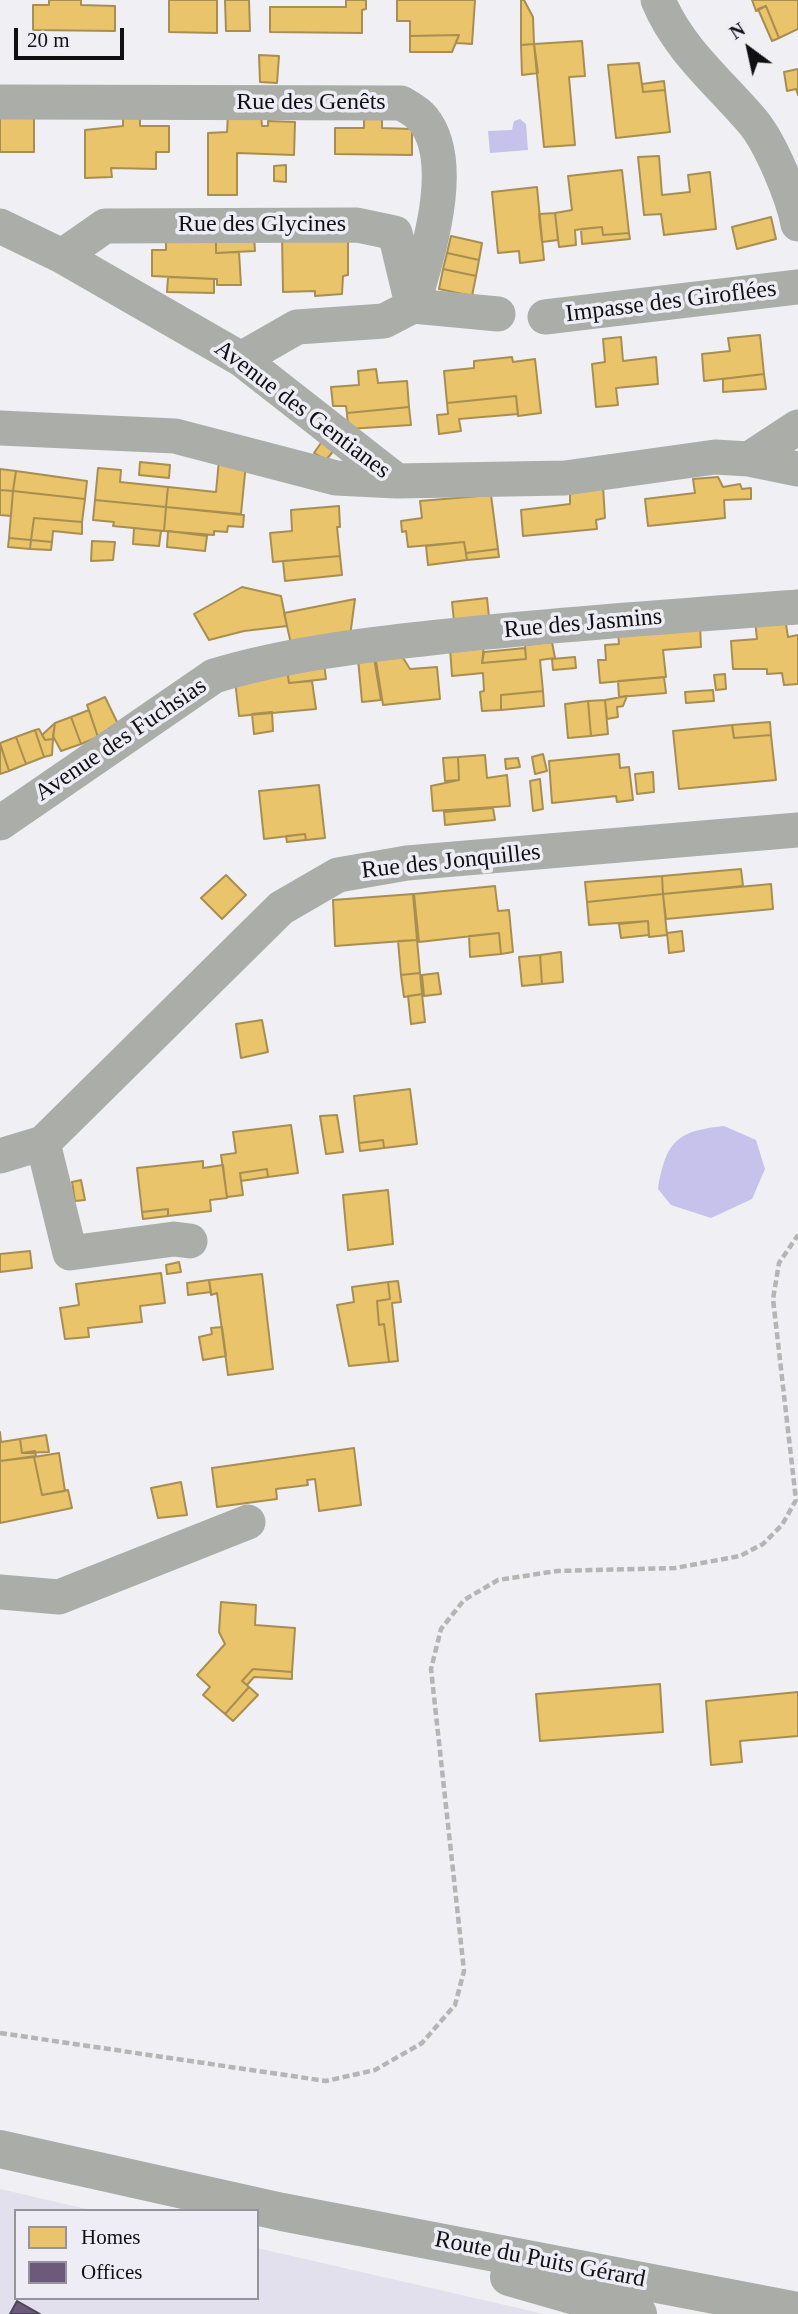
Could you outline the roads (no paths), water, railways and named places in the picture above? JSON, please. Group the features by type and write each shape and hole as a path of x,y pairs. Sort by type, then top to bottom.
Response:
{"main road":[{"name":"Route du Puits Gérard","path":"0,2149 282,2212 798,2311"},
{"name":"Route du Puits Gérard","path":"282,2212 638,2314"}],"street":[{"path":"658,0 666,19 711,80 754,124 794,200 798,224"},
{"name":"Rue des Genêts","path":"0,102 401,103 423,118 436,147 439,209 413,306"},
{"name":"Rue des Glycines","path":"62,256 106,226 357,225 395,233 413,306"},
{"name":"Avenue des Gentianes","path":"0,226 62,256 240,359 397,481 565,478 715,457 749,459 798,468"},
{"name":"Impasse des Giroflées","path":"545,317 798,287"},
{"path":"240,359 297,327 384,321 413,306 498,314"},
{"path":"749,459 798,427"},
{"path":"0,428 175,436 336,478 397,481"},
{"name":"Rue des Jasmins","path":"369,645 516,628 798,607"},
{"name":"Avenue des Fuchsias","path":"0,822 214,676 251,665 369,645"},
{"name":"Rue des Jonquilles","path":"0,1156 43,1143 281,908 338,875 407,863 798,830"},
{"path":"43,1143 70,1253 174,1239 190,1241"},
{"path":"0,1592 59,1597 248,1522"}]}
